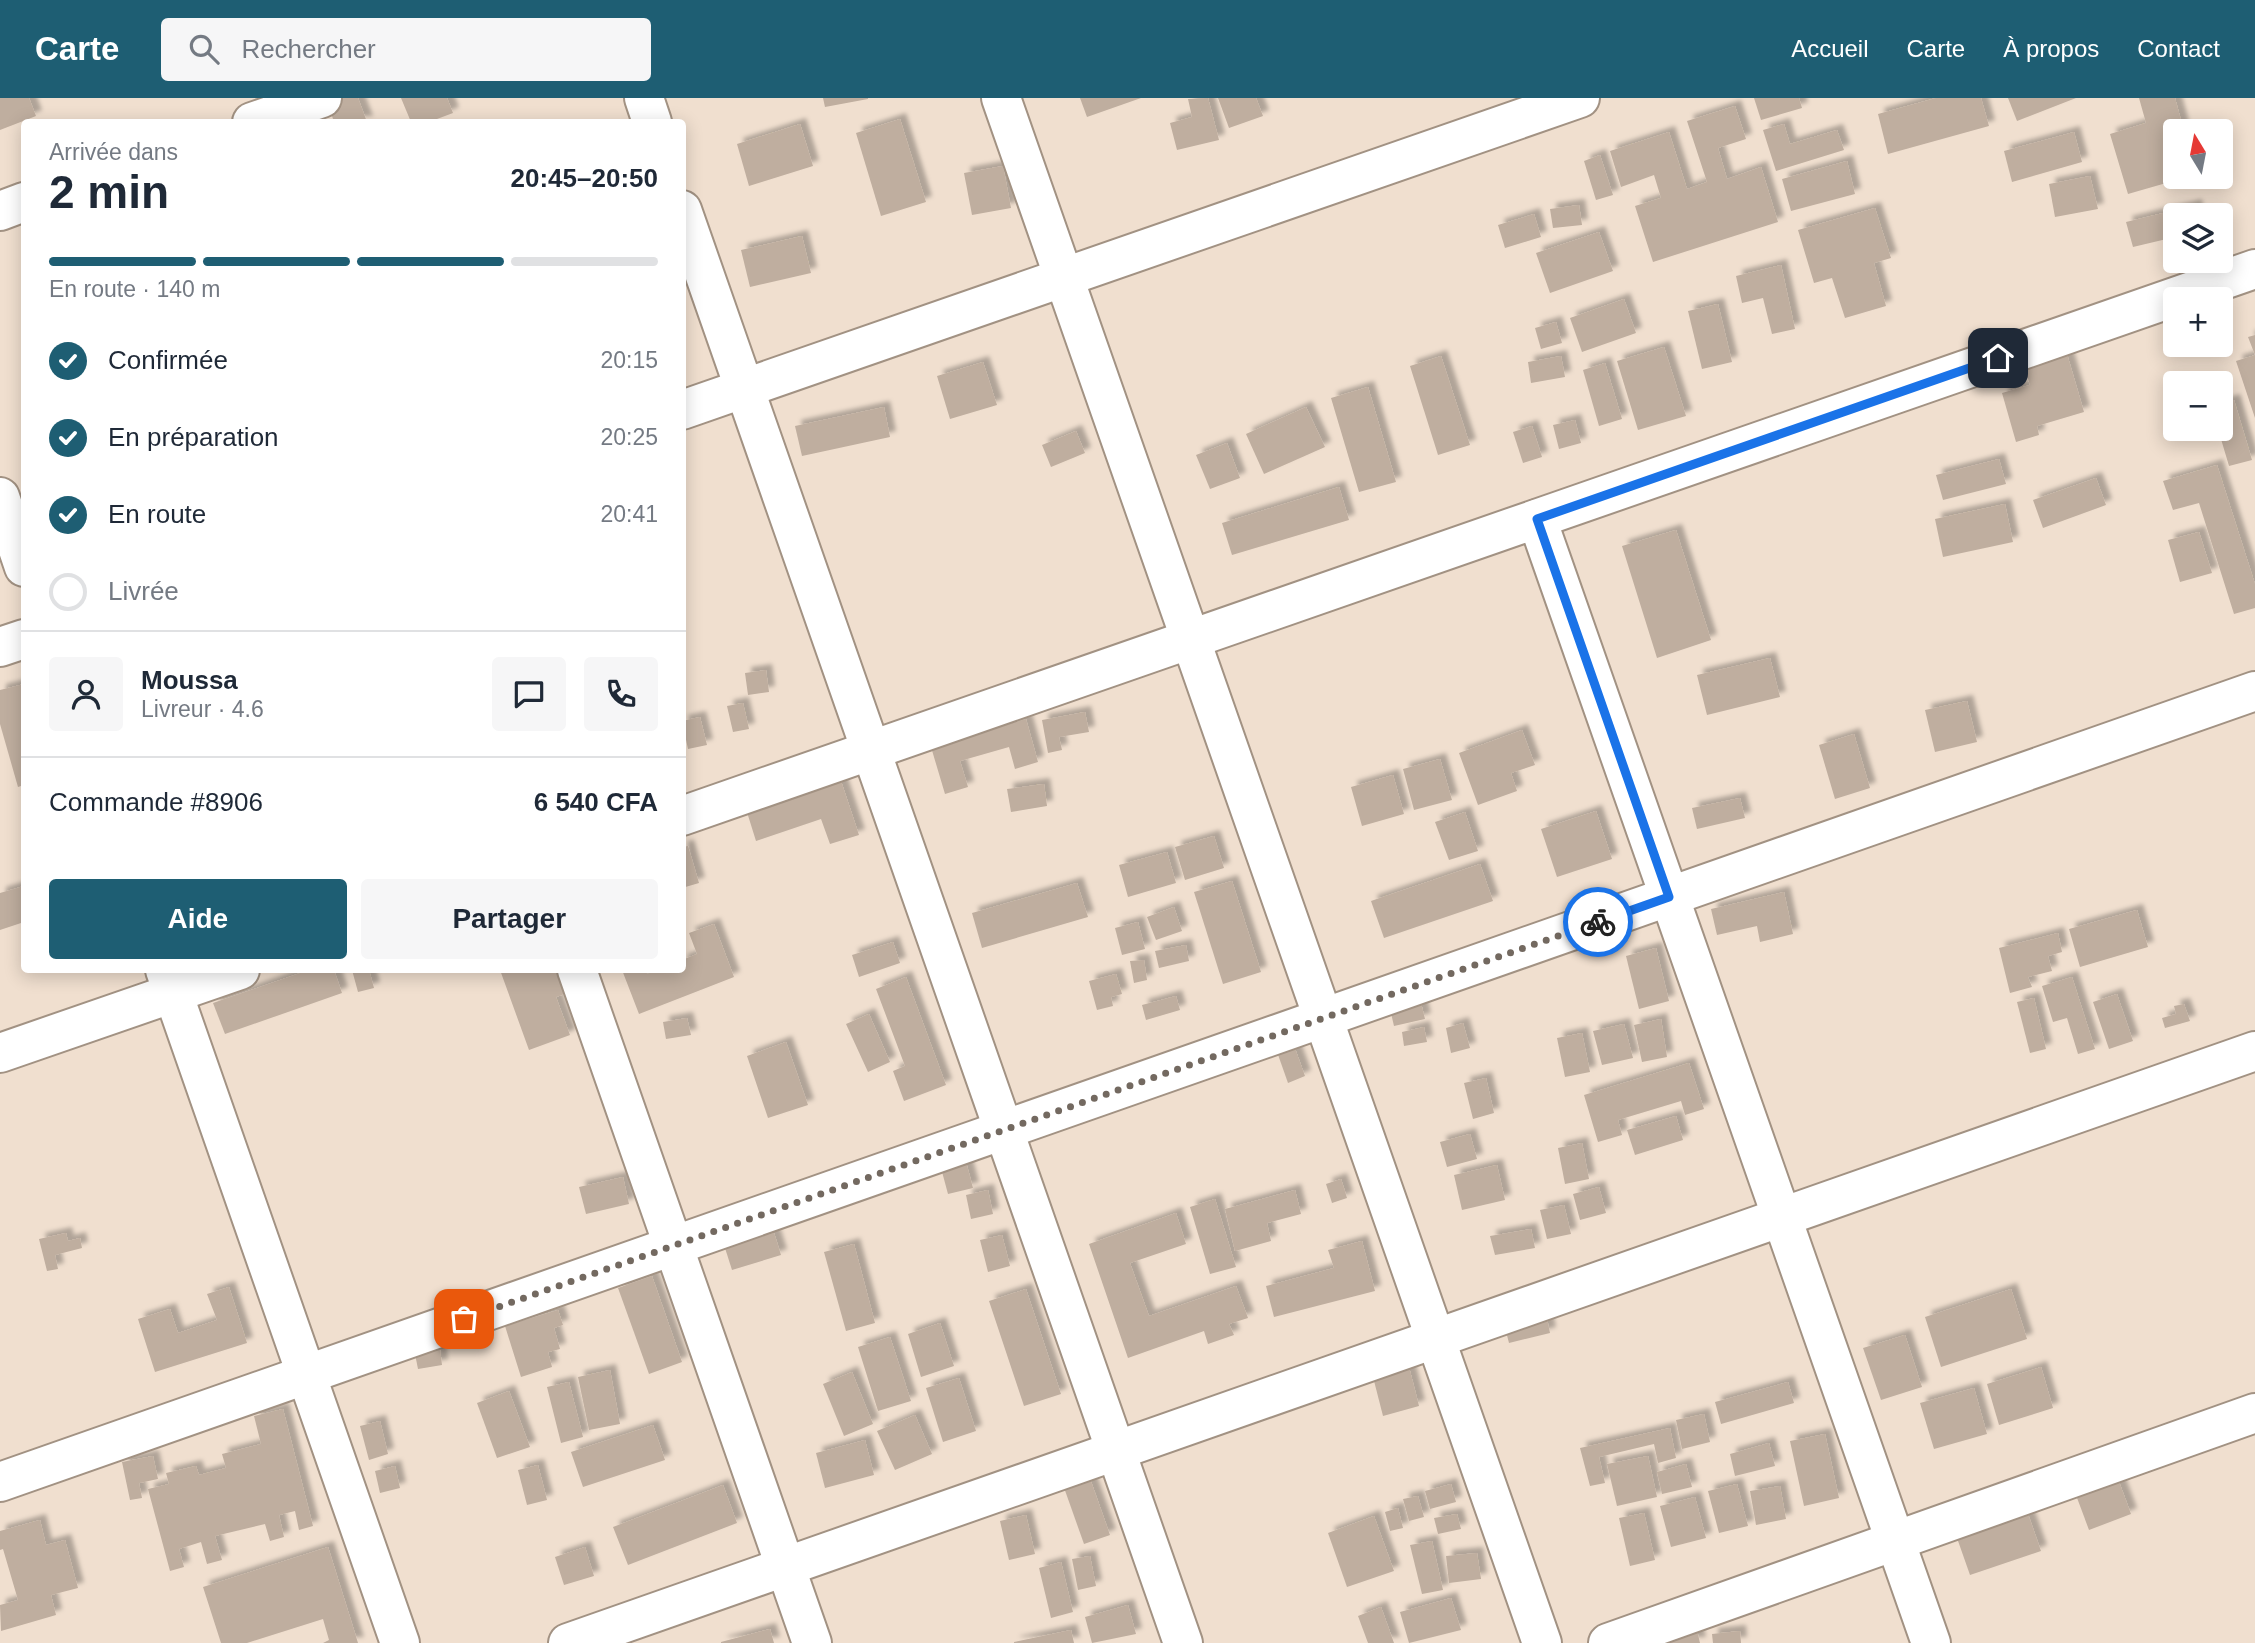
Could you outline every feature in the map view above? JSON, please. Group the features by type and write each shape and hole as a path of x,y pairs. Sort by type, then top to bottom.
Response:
{"street":[{"path":"272,114 322,98"},
{"path":"643,98 651,119"},
{"path":"1001,98 1542,1643"},
{"path":"686,409 1580,98"},
{"path":"0,211 21,203"},
{"path":"686,221 1183,1643"},
{"path":"686,815 2255,269"},
{"path":"0,497 21,558"},
{"path":"1537,519 1931,1643"},
{"path":"0,647 21,640"},
{"path":"0,1482 2255,691"},
{"path":"0,1053 169,981 221,973"},
{"path":"578,973 812,1643"},
{"path":"169,981 400,1643"},
{"path":"568,1643 2255,1052"},
{"path":"1608,1643 2255,1413"}],"building":[{"path":"0,98 29,98 36,116 21,119 21,122 0,130"},
{"path":"326,98 358,98 366,119 333,119"},
{"path":"401,98 447,98 453,113 437,119 410,119"},
{"path":"823,98 868,98 868,99 825,107"},
{"path":"1080,98 1141,98 1087,117"},
{"path":"1208,98 1219,140 1177,150 1170,123 1192,117 1188,99"},
{"path":"1218,98 1256,98 1263,116 1229,128"},
{"path":"1754,98 1799,98 1802,108 1761,120"},
{"path":"1936,98 1981,98 1989,126 1888,154 1878,114"},
{"path":"2008,98 2076,98 2017,121"},
{"path":"2139,98 2175,98 2181,119 2163,119 2163,184 2128,194 2110,134 2146,123"},
{"path":"1735,106 1746,139 1718,148 1727,179 1761,167 1778,222 1653,262 1635,206 1661,198 1654,175 1621,187 1610,151 1669,132 1687,189 1707,182 1687,121"},
{"path":"900,119 926,202 881,216 856,133"},
{"path":"800,124 813,166 749,186 737,144"},
{"path":"1784,124 1790,144 1837,130 1844,150 1776,171 1763,130"},
{"path":"2074,132 2082,162 2012,182 2004,151"},
{"path":"1600,155 1613,195 1596,200 1584,161"},
{"path":"1847,161 1855,194 1791,211 1782,179"},
{"path":"1003,166 1011,208 972,215 964,173"},
{"path":"2090,176 2098,209 2055,217 2049,184"},
{"path":"1579,205 1582,225 1553,228 1550,209"},
{"path":"1875,208 1891,258 1874,263 1886,306 1845,318 1832,278 1814,283 1798,230"},
{"path":"2163,213 2163,240 2133,247 2126,222"},
{"path":"1534,214 1541,237 1505,248 1498,225"},
{"path":"1599,232 1613,271 1550,293 1536,253"},
{"path":"802,236 811,273 750,287 741,250"},
{"path":"1781,265 1795,329 1772,334 1763,298 1742,303 1736,276"},
{"path":"1624,299 1636,333 1582,352 1570,318"},
{"path":"1718,304 1732,362 1702,369 1688,311"},
{"path":"1556,322 1562,343 1541,349 1535,328"},
{"path":"2255,335 2255,355 2248,337"},
{"path":"1664,347 1686,416 1638,430 1617,361"},
{"path":"2067,354 2084,412 2037,426 2039,435 2016,442 2002,393 2030,385 2024,366"},
{"path":"2255,355 2255,418 2236,361"},
{"path":"1441,356 1470,445 1438,455 1410,366"},
{"path":"1561,356 1565,377 1531,383 1528,362"},
{"path":"983,362 997,405 950,419 937,376"},
{"path":"1605,363 1622,419 1599,426 1583,370"},
{"path":"1368,387 1396,482 1359,492 1331,398"},
{"path":"2233,400 2252,460 2229,466 2222,441 2233,441"},
{"path":"884,407 890,437 802,456 795,426"},
{"path":"1306,407 1325,447 1264,474 1246,434"},
{"path":"1575,420 1581,443 1559,449 1553,425"},
{"path":"1532,426 1542,457 1523,463 1513,432"},
{"path":"1076,431 1085,453 1051,467 1042,445"},
{"path":"1227,443 1240,478 1210,489 1196,455"},
{"path":"1999,459 2006,484 1943,500 1936,475"},
{"path":"2217,465 2255,584 2255,608 2234,614 2199,503 2173,510 2163,481"},
{"path":"2096,478 2106,505 2043,528 2033,500"},
{"path":"1339,487 1349,520 1232,555 1222,523"},
{"path":"2005,504 2013,542 1943,557 1935,519"},
{"path":"1676,530 1711,640 1657,658 1622,546"},
{"path":"2199,532 2212,573 2180,582 2168,540"},
{"path":"1770,658 1780,697 1707,715 1697,675"},
{"path":"766,670 769,692 748,695 745,673"},
{"path":"21,685 21,786 18,787 0,724 0,690"},
{"path":"1967,701 1977,742 1935,752 1925,710"},
{"path":"743,703 749,729 733,732 727,706"},
{"path":"1085,712 1089,732 1059,737 1062,750 1048,753 1042,720"},
{"path":"700,717 707,745 688,749 686,720"},
{"path":"1026,719 1038,762 1015,769 1009,747 960,761 968,787 945,794 931,747"},
{"path":"1522,730 1535,765 1511,773 1517,791 1478,805 1459,753"},
{"path":"1854,734 1870,788 1835,799 1819,745"},
{"path":"1440,759 1452,800 1414,810 1403,769"},
{"path":"1393,775 1404,814 1362,826 1351,787"},
{"path":"840,778 859,835 830,844 821,819 756,841 746,809"},
{"path":"1044,784 1047,806 1011,812 1007,789"},
{"path":"1740,798 1745,818 1697,829 1692,808"},
{"path":"1596,811 1612,859 1557,877 1541,829"},
{"path":"1465,812 1478,851 1449,860 1435,822"},
{"path":"1214,836 1224,868 1185,880 1175,847"},
{"path":"686,846 699,883 686,887"},
{"path":"1167,852 1176,883 1128,897 1119,865"},
{"path":"1480,864 1493,901 1384,938 1371,901"},
{"path":"1232,881 1261,972 1223,984 1194,892"},
{"path":"1077,883 1088,917 982,948 972,913"},
{"path":"21,887 21,923 0,930 0,893"},
{"path":"1784,892 1793,934 1760,942 1757,926 1717,935 1711,909"},
{"path":"1174,907 1182,931 1156,940 1147,917"},
{"path":"2137,910 2148,947 2080,967 2069,929"},
{"path":"1138,922 1145,949 1122,955 1115,928"},
{"path":"714,924 734,977 639,1014 623,973 686,973 686,958 697,954 689,933"},
{"path":"2058,933 2062,952 2048,956 2052,971 2028,977 2032,987 2010,993 1999,948"},
{"path":"893,942 900,963 859,977 852,955"},
{"path":"1186,945 1189,961 1159,968 1155,951"},
{"path":"1656,948 1669,1001 1639,1009 1626,956"},
{"path":"1144,960 1147,980 1134,983 1130,961"},
{"path":"300,973 335,973 342,993 225,1034 213,1003"},
{"path":"353,973 370,973 374,988 358,992"},
{"path":"501,973 573,973 579,989 556,997 570,1035 529,1050"},
{"path":"1116,974 1122,994 1111,997 1113,1006 1097,1010 1089,981"},
{"path":"906,977 946,1085 904,1101 893,1071 905,1066 876,989"},
{"path":"2072,977 2095,1049 2078,1054 2067,1018 2053,1022 2042,986"},
{"path":"2117,994 2133,1041 2109,1049 2093,1002"},
{"path":"1176,996 1180,1010 1146,1020 1142,1005"},
{"path":"2034,998 2046,1049 2030,1053 2017,1002"},
{"path":"1421,1003 1425,1019 1394,1026 1390,1009"},
{"path":"2184,1004 2190,1021 2165,1028 2162,1018 2176,1014 2174,1006"},
{"path":"869,1014 890,1062 868,1072 846,1024"},
{"path":"687,1018 691,1035 666,1039 663,1022"},
{"path":"1661,1019 1667,1057 1642,1062 1634,1025"},
{"path":"1463,1023 1470,1048 1451,1053 1446,1028"},
{"path":"1624,1024 1633,1058 1602,1065 1593,1031"},
{"path":"1424,1027 1427,1042 1404,1046 1402,1032"},
{"path":"1582,1033 1590,1072 1565,1077 1557,1038"},
{"path":"786,1042 808,1105 768,1118 747,1056"},
{"path":"1293,1043 1305,1076 1288,1083 1276,1049"},
{"path":"1689,1063 1704,1109 1685,1115 1681,1101 1618,1120 1622,1135 1598,1142 1584,1095"},
{"path":"1486,1078 1494,1113 1473,1119 1464,1083"},
{"path":"1676,1116 1683,1140 1635,1155 1627,1130"},
{"path":"1470,1134 1477,1159 1447,1167 1440,1142"},
{"path":"1582,1143 1589,1179 1565,1184 1558,1148"},
{"path":"966,1162 973,1188 948,1194 941,1168"},
{"path":"1497,1165 1505,1200 1462,1210 1454,1175"},
{"path":"623,1177 629,1204 586,1214 579,1187"},
{"path":"1341,1179 1347,1198 1332,1203 1326,1184"},
{"path":"1599,1187 1606,1213 1580,1220 1573,1194"},
{"path":"988,1190 993,1214 971,1219 966,1195"},
{"path":"1295,1190 1301,1214 1267,1223 1271,1241 1235,1251 1225,1209"},
{"path":"1215,1199 1236,1267 1210,1274 1190,1207"},
{"path":"1564,1205 1571,1234 1547,1239 1540,1210"},
{"path":"1176,1213 1186,1244 1130,1263 1149,1316 1236,1286 1248,1318 1229,1324 1234,1335 1208,1344 1204,1331 1128,1358 1089,1244"},
{"path":"1531,1229 1535,1248 1495,1255 1490,1236"},
{"path":"66,1233 68,1241 80,1238 82,1248 55,1255 58,1269 47,1271 39,1239"},
{"path":"774,1233 781,1255 732,1270 725,1248"},
{"path":"1002,1235 1010,1266 988,1272 980,1240"},
{"path":"1362,1241 1375,1291 1274,1317 1266,1286 1334,1268 1328,1250"},
{"path":"854,1244 875,1323 846,1331 824,1252"},
{"path":"652,1276 682,1362 649,1374 618,1288"},
{"path":"229,1287 247,1343 155,1372 138,1319 170,1309 178,1333 217,1320 207,1294"},
{"path":"1026,1289 1061,1394 1024,1406 989,1301"},
{"path":"2011,1289 2027,1339 1941,1367 1925,1317"},
{"path":"558,1310 563,1325 554,1328 560,1349 548,1352 552,1367 521,1377 505,1326"},
{"path":"1546,1314 1550,1333 1509,1343 1504,1324"},
{"path":"940,1323 954,1366 921,1377 908,1334"},
{"path":"1905,1335 1922,1387 1881,1400 1863,1348"},
{"path":"890,1337 911,1401 878,1411 858,1347"},
{"path":"440,1349 442,1365 418,1369 415,1354"},
{"path":"1408,1363 1419,1406 1383,1416 1372,1373"},
{"path":"2041,1367 2053,1408 1999,1425 1987,1384"},
{"path":"610,1370 620,1424 589,1430 578,1377"},
{"path":"852,1372 873,1424 844,1436 823,1384"},
{"path":"959,1378 976,1431 943,1442 926,1388"},
{"path":"569,1382 583,1437 561,1443 547,1387"},
{"path":"1788,1382 1794,1403 1721,1424 1715,1402"},
{"path":"1974,1388 1987,1434 1934,1449 1920,1403"},
{"path":"509,1391 530,1447 497,1458 477,1403"},
{"path":"283,1409 313,1526 299,1530 295,1511 279,1515 284,1537 270,1541 265,1524 215,1536 222,1560 207,1564 201,1542 179,1549 184,1567 170,1571 148,1489 169,1484 166,1473 196,1466 199,1475 226,1468 222,1454 261,1444 254,1416"},
{"path":"1704,1414 1710,1442 1682,1449 1676,1420"},
{"path":"915,1415 932,1454 895,1470 877,1431"},
{"path":"380,1421 388,1454 369,1460 360,1426"},
{"path":"653,1425 665,1460 583,1487 571,1452"},
{"path":"1670,1428 1676,1458 1658,1463 1654,1444 1599,1457 1605,1483 1590,1486 1580,1448"},
{"path":"1825,1434 1839,1498 1804,1506 1790,1441"},
{"path":"865,1440 874,1475 825,1488 816,1453"},
{"path":"1769,1443 1775,1466 1735,1476 1730,1454"},
{"path":"153,1456 158,1479 139,1483 142,1498 130,1500 122,1462"},
{"path":"1648,1456 1657,1497 1617,1506 1607,1464"},
{"path":"1686,1464 1692,1487 1662,1494 1657,1472"},
{"path":"538,1465 547,1500 527,1505 518,1470"},
{"path":"395,1466 400,1488 380,1493 375,1471"},
{"path":"2115,1471 2131,1514 2089,1530 2073,1487"},
{"path":"1088,1473 1110,1535 1084,1544 1062,1482"},
{"path":"1451,1484 1456,1502 1430,1509 1425,1491"},
{"path":"1737,1484 1748,1526 1719,1533 1708,1491"},
{"path":"723,1485 737,1523 628,1565 613,1527"},
{"path":"1780,1486 1786,1519 1756,1525 1750,1491"},
{"path":"1418,1496 1424,1517 1409,1521 1403,1499"},
{"path":"1695,1497 1706,1538 1671,1547 1660,1506"},
{"path":"1398,1508 1403,1528 1390,1531 1385,1512"},
{"path":"1644,1513 1655,1560 1630,1566 1619,1518"},
{"path":"1457,1514 1461,1529 1438,1534 1434,1518"},
{"path":"2028,1514 2041,1551 1970,1575 1957,1538"},
{"path":"1026,1515 1035,1554 1009,1560 1000,1521"},
{"path":"1374,1516 1394,1571 1347,1587 1328,1533"},
{"path":"40,1520 46,1545 65,1540 78,1588 51,1595 56,1615 1,1631 0,1605 18,1600 3,1549 0,1550 0,1531"},
{"path":"1432,1541 1443,1590 1422,1594 1410,1545"},
{"path":"328,1547 358,1643 323,1643 329,1640 323,1619 247,1643 221,1643 203,1587"},
{"path":"585,1547 594,1576 564,1585 555,1557"},
{"path":"1477,1553 1481,1579 1449,1583 1446,1556"},
{"path":"1090,1556 1096,1586 1078,1590 1072,1559"},
{"path":"1061,1562 1073,1612 1051,1618 1039,1568"},
{"path":"1451,1598 1461,1630 1409,1643 1400,1612"},
{"path":"1128,1605 1136,1634 1092,1643 1085,1617"},
{"path":"1381,1607 1394,1643 1368,1643 1358,1616"},
{"path":"1696,1626 1700,1643 1620,1643"},
{"path":"770,1629 774,1643 721,1643 721,1642"},
{"path":"1071,1630 1074,1643 1014,1643 1014,1642"},
{"path":"1740,1631 1741,1643 1713,1643 1712,1634"}],"way so far":[{"path":"464,1319 1598,922"}],"route":[{"path":"1598,922 1669,897 1537,519 1998,358"}]}
